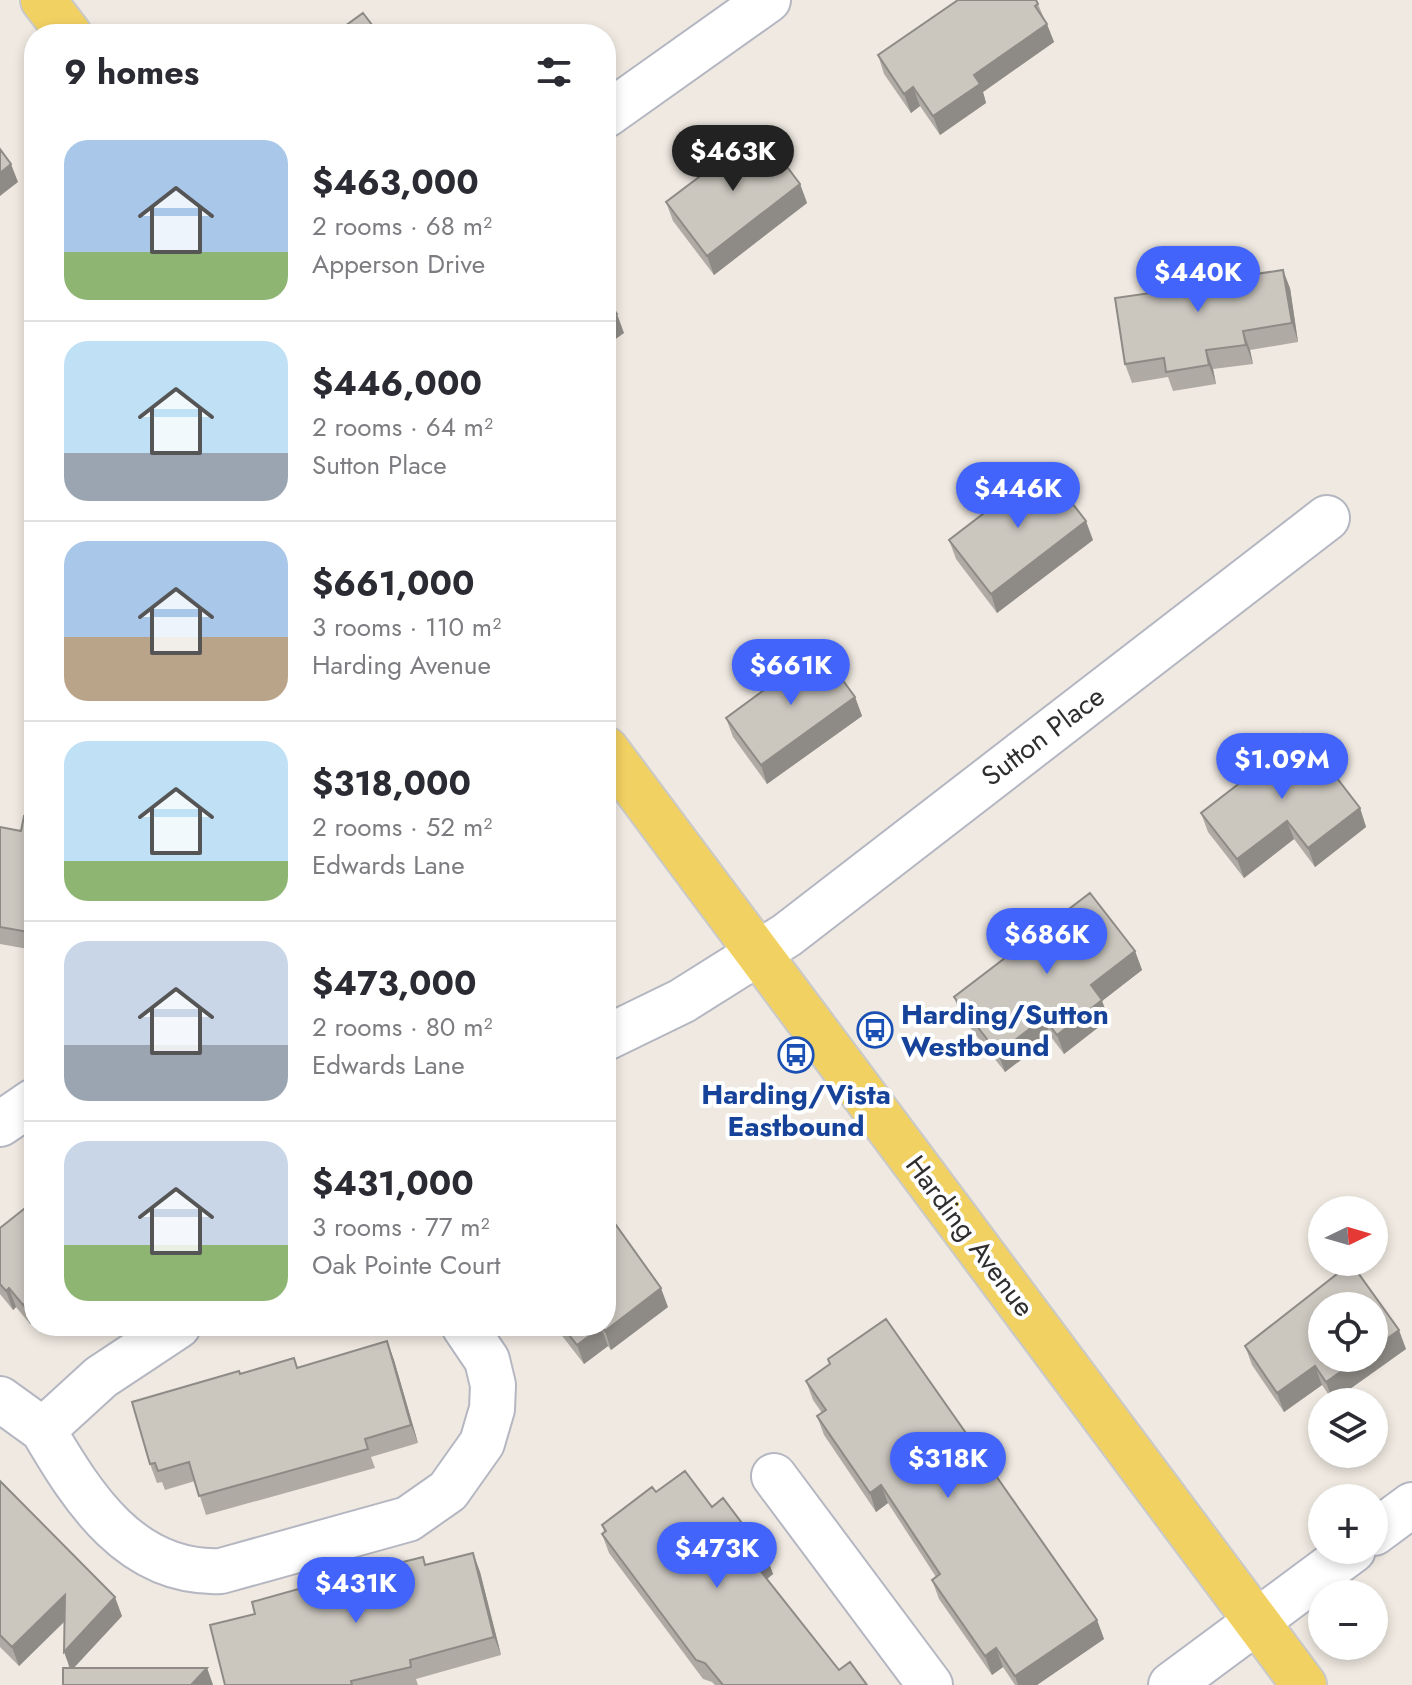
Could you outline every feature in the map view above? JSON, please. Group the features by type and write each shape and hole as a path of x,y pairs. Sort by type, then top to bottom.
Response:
{"main road":[{"path":"43,0 61,24"},
{"name":"Harding Avenue","path":"616,762 760,953 833,1056 981,1248 1255,1624 1304,1685"}],"street":[{"path":"616,108 768,0"},
{"name":"Sutton Place","path":"616,1033 682,1001 760,953 887,860 944,811 1327,518"},
{"path":"0,1124 24,1108"},
{"path":"43,1430 101,1377 163,1336"},
{"path":"0,1399 43,1430 87,1499 110,1525 152,1559 195,1572 221,1571 408,1519 448,1491 482,1443 492,1409 493,1385 487,1360 471,1336"},
{"path":"774,1476 930,1685"},
{"path":"1388,1523 1412,1505"},
{"path":"1171,1685 1334,1564"}],"building":[{"path":"958,0 1036,0 1038,4 1035,6 1047,24 974,75 980,84 933,116 913,87 904,94 878,55"},
{"path":"363,13 371,24 348,24"},
{"path":"760,131 800,184 707,256 666,202"},
{"path":"0,149 11,164 0,173"},
{"path":"1206,260 1209,281 1283,270 1292,323 1243,331 1246,345 1206,350 1209,365 1166,372 1164,358 1125,364 1115,298 1151,293 1147,269"},
{"path":"1044,467 1086,521 991,594 949,540"},
{"path":"820,649 855,697 761,765 726,718"},
{"path":"1303,734 1360,808 1308,848 1287,821 1237,859 1201,813"},
{"path":"24,816 24,931 0,927 0,827 21,831"},
{"path":"1090,893 1135,951 1091,985 1102,1000 1057,1035 1044,1018 998,1053 954,997"},
{"path":"24,1209 23,1305 9,1288 6,1291 0,1284 0,1228"},
{"path":"616,1225 661,1288 616,1323"},
{"path":"1334,1276 1360,1276 1372,1292 1314,1292"},
{"path":"1308,1297 1308,1371 1277,1393 1245,1346"},
{"path":"1388,1315 1399,1330 1388,1338"},
{"path":"886,1319 1097,1620 1015,1676 996,1648 985,1656 932,1580 940,1574 881,1485 870,1493 817,1416 826,1410 806,1381 830,1364 828,1359"},
{"path":"570,1336 589,1336 577,1345"},
{"path":"387,1341 411,1425 365,1439 368,1449 199,1496 189,1462 158,1471 155,1463 150,1464 132,1402 294,1358 297,1368"},
{"path":"1319,1372 1340,1372 1326,1382"},
{"path":"685,1471 712,1507 723,1498 766,1555 755,1564 839,1670 850,1662 867,1685 723,1685 705,1663 696,1660 602,1534 606,1531 602,1525 652,1487 656,1492"},
{"path":"0,1481 115,1597 64,1652 65,1595 12,1647 0,1635"},
{"path":"473,1553 494,1637 410,1660 411,1667 351,1681 352,1685 225,1685 210,1625 255,1614 252,1602 423,1557 425,1565"},
{"path":"63,1668 207,1668 191,1685 63,1685"}],"place":[{"name":"Harding/Sutton Westbound","path":"875,1030"},
{"name":"Harding/Vista Eastbound","path":"796,1055"}]}
